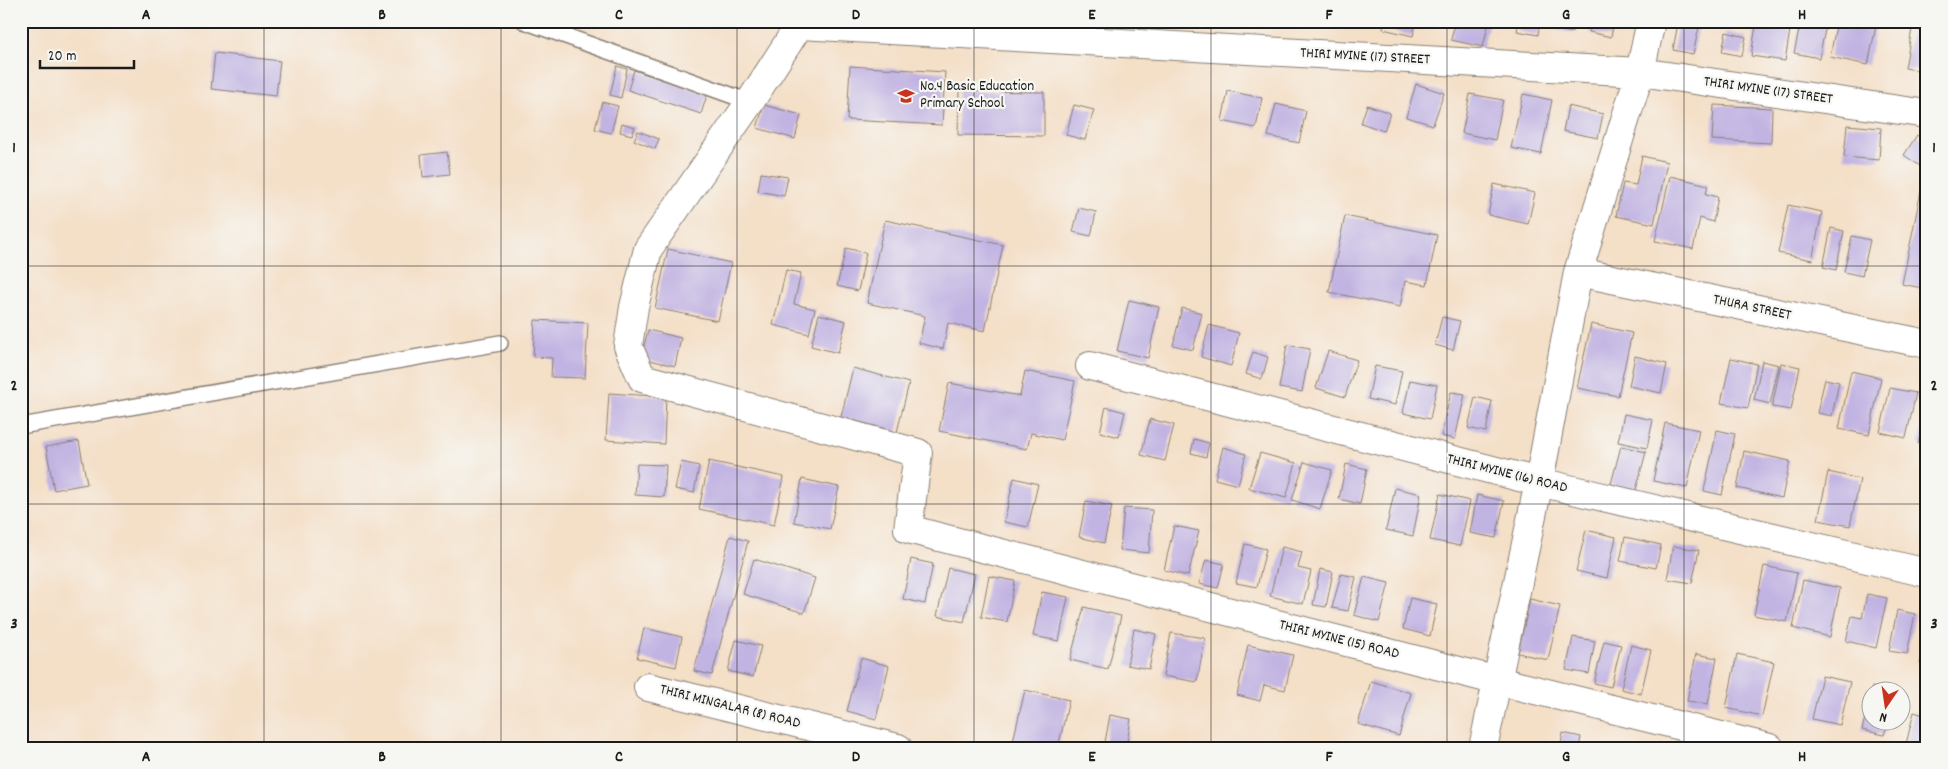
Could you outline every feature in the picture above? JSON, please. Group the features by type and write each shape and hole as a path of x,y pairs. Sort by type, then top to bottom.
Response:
{"street":[{"path":"1483,748 1539,482 1578,272 1640,72 1651,21"},
{"path":"750,102 801,23"},
{"name":"THIRI MYINE (17) STREET","path":"801,23 1640,72 1927,114"},
{"name":"THIRI MYINE (15) ROAD","path":"750,102 648,248 634,307 628,346 642,378 918,453 908,529 1498,681 1770,748"},
{"name":"THURA STREET","path":"1578,272 1927,344"},
{"name":"THIRI MYINE (16) ROAD","path":"1090,366 1539,482 1927,573"},
{"name":"THIRI MINGALAR (8) ROAD","path":"648,687 898,748"}],"lane":[{"path":"524,21 750,102"},
{"path":"21,426 500,343"}],"building":[{"path":"1346,21 1364,21 1363,26"},
{"path":"1384,21 1416,21 1413,36 1383,29"},
{"path":"1455,21 1489,21 1483,47 1451,40"},
{"path":"1519,21 1540,21 1538,35 1517,31"},
{"path":"1549,21 1574,21 1572,33 1548,28"},
{"path":"1592,21 1614,21 1611,37 1589,32"},
{"path":"1801,21 1827,21 1819,58 1794,53"},
{"path":"1837,21 1877,21 1868,65 1830,57"},
{"path":"1678,23 1699,27 1693,54 1673,50"},
{"path":"1756,25 1790,30 1785,61 1751,56"},
{"path":"1912,29 1927,31 1927,72 1905,68"},
{"path":"1726,32 1746,37 1742,56 1722,52"},
{"path":"215,53 280,61 276,96 211,89"},
{"path":"617,66 627,69 621,98 610,95"},
{"path":"850,66 945,72 942,125 847,120"},
{"path":"634,70 707,95 701,114 628,90"},
{"path":"1416,84 1444,93 1433,125 1406,117"},
{"path":"959,91 1044,92 1044,136 958,135"},
{"path":"1228,91 1262,98 1256,128 1222,121"},
{"path":"1470,94 1503,100 1495,140 1462,133"},
{"path":"1523,94 1552,100 1541,154 1511,148"},
{"path":"602,102 618,106 611,133 595,129"},
{"path":"1276,104 1306,111 1299,143 1268,136"},
{"path":"764,105 801,115 795,139 757,128"},
{"path":"1074,105 1094,110 1085,140 1066,135"},
{"path":"1367,105 1390,113 1384,131 1361,123"},
{"path":"1714,105 1772,108 1771,143 1712,140"},
{"path":"1568,106 1603,114 1598,138 1563,131"},
{"path":"622,123 635,127 632,135 620,132"},
{"path":"1847,125 1881,128 1879,160 1844,157"},
{"path":"638,131 659,139 655,149 634,140"},
{"path":"1917,135 1927,142 1927,171 1904,155"},
{"path":"447,152 450,174 423,177 421,155"},
{"path":"1642,156 1667,162 1654,224 1616,216 1623,183 1636,185"},
{"path":"761,173 788,177 784,196 758,191"},
{"path":"1670,176 1708,185 1706,194 1718,197 1713,222 1700,218 1693,249 1655,241"},
{"path":"1494,184 1535,193 1528,224 1488,215"},
{"path":"1921,191 1927,192 1927,289 1902,284"},
{"path":"1788,205 1822,212 1812,260 1778,253"},
{"path":"1079,208 1096,212 1091,236 1073,232"},
{"path":"1345,216 1437,235 1427,285 1405,281 1400,307 1329,292"},
{"path":"885,220 1003,245 985,331 948,323 943,349 919,343 925,316 867,303"},
{"path":"1831,228 1844,231 1836,270 1823,267"},
{"path":"1852,236 1870,240 1862,276 1844,272"},
{"path":"846,248 866,253 858,291 837,286"},
{"path":"668,249 731,263 718,321 655,308"},
{"path":"786,270 801,273 794,304 815,309 809,334 773,325"},
{"path":"1129,300 1159,307 1148,358 1117,351"},
{"path":"1182,308 1202,313 1193,350 1173,345"},
{"path":"819,314 846,321 838,353 811,346"},
{"path":"1442,317 1460,321 1453,350 1435,345"},
{"path":"535,320 588,323 585,378 551,377 552,358 533,357"},
{"path":"1591,324 1632,333 1618,396 1577,388"},
{"path":"1209,325 1239,333 1231,366 1201,357"},
{"path":"648,330 681,338 675,366 641,358"},
{"path":"1287,345 1310,349 1302,392 1279,388"},
{"path":"1328,351 1357,360 1345,397 1316,388"},
{"path":"1253,352 1268,357 1262,379 1246,374"},
{"path":"1635,356 1667,364 1661,393 1629,386"},
{"path":"1731,358 1757,364 1748,408 1721,403"},
{"path":"1762,361 1779,365 1770,404 1754,400"},
{"path":"1781,363 1800,367 1791,410 1772,407"},
{"path":"1375,366 1402,371 1395,405 1368,399"},
{"path":"853,368 909,383 897,432 841,417"},
{"path":"1025,371 1075,381 1062,440 1031,433 1027,449 939,431 949,383 1020,396"},
{"path":"1851,371 1881,378 1869,435 1839,429"},
{"path":"1825,379 1839,382 1832,416 1817,413"},
{"path":"1410,380 1437,385 1430,419 1403,413"},
{"path":"1890,388 1916,393 1906,438 1880,432"},
{"path":"1451,392 1465,394 1455,439 1441,436"},
{"path":"609,393 666,397 664,444 606,440"},
{"path":"1475,397 1492,401 1486,432 1468,428"},
{"path":"1927,404 1927,446 1918,444"},
{"path":"1106,407 1125,412 1119,437 1100,432"},
{"path":"1624,414 1653,420 1647,448 1618,442"},
{"path":"1150,419 1174,425 1165,461 1141,455"},
{"path":"1665,423 1699,430 1687,488 1653,481"},
{"path":"1717,430 1735,434 1722,495 1704,491"},
{"path":"1194,439 1209,443 1206,457 1191,453"},
{"path":"79,441 87,484 54,490 46,447"},
{"path":"1621,446 1646,452 1636,490 1611,484"},
{"path":"1223,447 1246,454 1238,485 1215,479"},
{"path":"1744,451 1790,461 1782,498 1737,488"},
{"path":"1260,453 1296,463 1286,498 1249,488"},
{"path":"709,461 784,477 774,525 699,509"},
{"path":"681,462 699,466 694,493 675,489"},
{"path":"1304,462 1332,470 1320,509 1292,500"},
{"path":"637,464 666,465 664,497 635,495"},
{"path":"1346,464 1367,469 1360,504 1339,499"},
{"path":"1828,472 1860,479 1850,526 1818,520"},
{"path":"1014,478 1038,484 1028,527 1004,522"},
{"path":"802,479 839,487 830,529 794,522"},
{"path":"1395,488 1421,494 1413,536 1386,530"},
{"path":"1440,494 1470,501 1460,546 1430,540"},
{"path":"1477,495 1504,501 1496,538 1470,533"},
{"path":"1086,501 1112,506 1104,543 1079,537"},
{"path":"1124,508 1152,510 1149,553 1120,550"},
{"path":"1174,526 1199,531 1188,576 1164,570"},
{"path":"1586,530 1616,537 1607,578 1576,571"},
{"path":"730,536 748,541 712,675 694,671"},
{"path":"1625,537 1661,545 1656,568 1620,561"},
{"path":"1245,544 1266,549 1257,587 1236,583"},
{"path":"1673,546 1699,550 1692,583 1667,579"},
{"path":"1282,547 1302,552 1298,568 1311,571 1303,604 1270,596"},
{"path":"754,559 815,578 804,613 743,594"},
{"path":"911,559 933,564 925,604 903,599"},
{"path":"1206,560 1224,564 1218,588 1199,584"},
{"path":"1764,566 1797,573 1787,622 1754,615"},
{"path":"948,568 975,574 964,622 937,616"},
{"path":"1320,569 1333,572 1326,607 1313,605"},
{"path":"1341,574 1356,577 1348,611 1332,608"},
{"path":"989,576 1015,581 1007,622 981,617"},
{"path":"1364,577 1389,583 1379,622 1354,615"},
{"path":"1803,580 1840,588 1830,637 1793,628"},
{"path":"1042,592 1068,597 1059,641 1033,636"},
{"path":"1867,594 1887,598 1876,648 1846,641 1852,616 1862,618"},
{"path":"1410,598 1437,604 1430,636 1403,629"},
{"path":"1530,599 1560,606 1548,660 1518,653"},
{"path":"1084,607 1121,616 1108,669 1070,660"},
{"path":"1897,610 1915,614 1907,654 1889,651"},
{"path":"644,628 682,637 676,667 637,658"},
{"path":"1134,629 1156,634 1149,669 1127,665"},
{"path":"1171,633 1205,638 1197,682 1163,676"},
{"path":"1573,637 1595,641 1589,674 1566,670"},
{"path":"1927,638 1927,665 1920,664"},
{"path":"736,640 761,646 753,677 728,671"},
{"path":"1604,641 1621,645 1611,687 1594,683"},
{"path":"1248,645 1293,655 1285,690 1264,685 1260,701 1237,695"},
{"path":"1631,645 1651,650 1641,694 1621,689"},
{"path":"1696,654 1717,658 1708,704 1687,701"},
{"path":"1737,654 1774,662 1762,716 1726,708"},
{"path":"861,658 889,666 876,719 847,711"},
{"path":"1822,676 1850,682 1840,725 1812,719"},
{"path":"1371,681 1411,693 1399,736 1358,724"},
{"path":"1025,690 1069,700 1058,748 1025,748 1012,745"},
{"path":"1914,712 1927,716 1927,748 1905,748"},
{"path":"1110,715 1131,719 1126,748 1104,748"},
{"path":"1871,732 1885,732 1884,735"},
{"path":"1563,733 1581,737 1579,748 1560,748"},
{"path":"809,742 831,747 831,748 807,748"}],"place":[{"name":"No.4 Basic Education Primary School","path":"906,96"}]}
